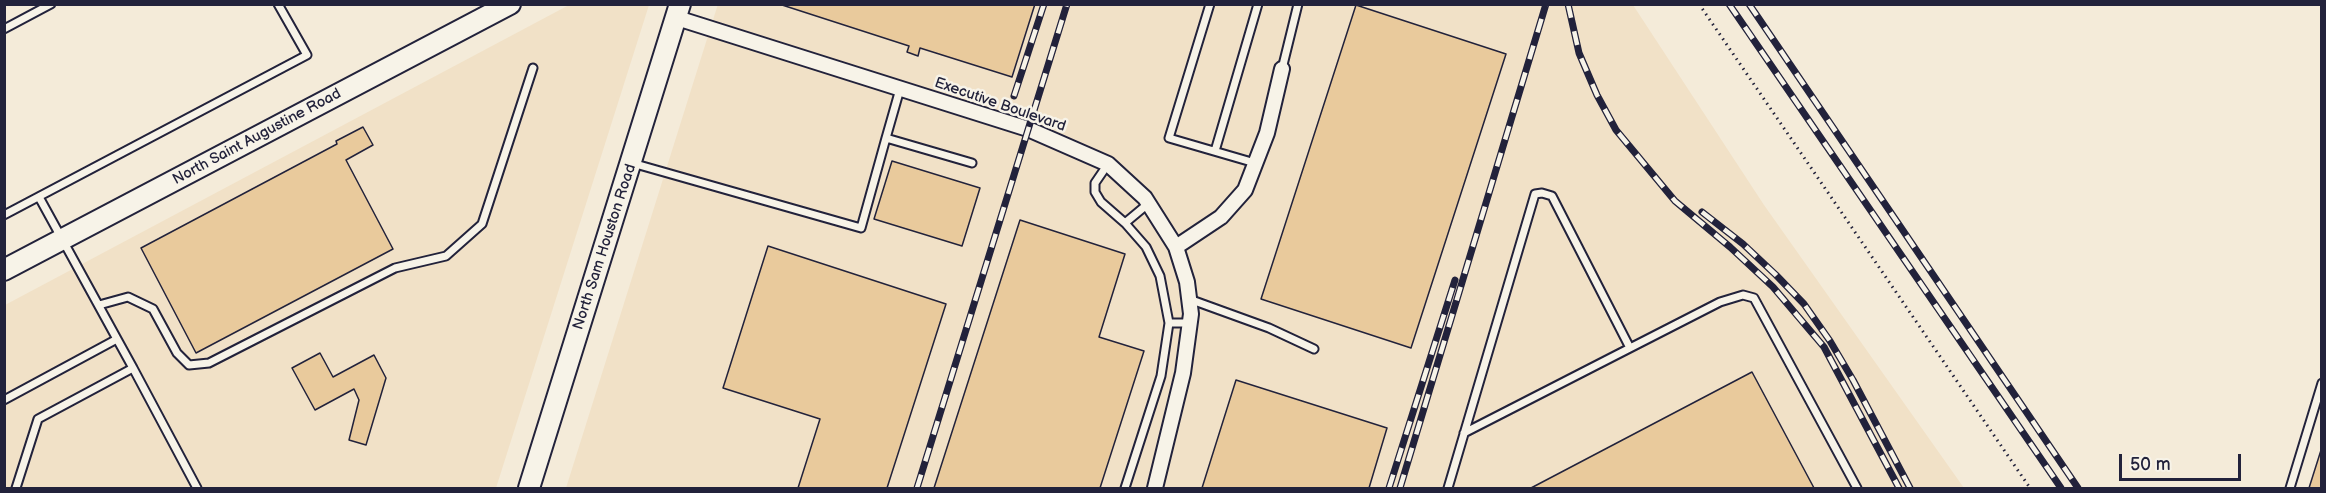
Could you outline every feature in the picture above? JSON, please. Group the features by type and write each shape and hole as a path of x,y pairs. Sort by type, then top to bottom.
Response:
{"street":[{"name":"North Saint Augustine Road","path":"4,270 510,4"},
{"name":"Executive Boulevard","path":"679,11 900,89 1028,129 1108,164 1149,203 1176,247 1189,299 1190,323 1183,372 1155,489"},
{"name":"North Sam Houston Road","path":"529,489 679,11"},
{"path":"1176,247 1221,217 1245,190 1267,133 1282,69"}],"lane":[{"path":"4,29 51,4"},
{"path":"4,215 307,55 278,4"},
{"path":"1210,4 1169,138 1256,163"},
{"path":"1215,151 1258,4"},
{"path":"1282,69 1298,4"},
{"path":"99,305 128,297 153,309 177,353 189,365 209,363 395,268 446,256 482,224 533,68"},
{"path":"632,163 861,228 900,89"},
{"path":"886,138 972,163"},
{"path":"1108,164 1095,183 1095,192 1101,202 1125,223 1146,247 1160,276 1169,323 1161,376 1125,489"},
{"path":"1448,489 1535,194 1552,196 1630,348"},
{"path":"39,197 197,489"},
{"path":"1125,223 1149,203"},
{"path":"1464,433 1719,302 1743,296 1754,298 1857,489"},
{"path":"1189,299 1269,328 1314,350"},
{"path":"1169,323 1190,323"},
{"path":"4,400 117,339"},
{"path":"16,489 38,419 133,368"},
{"path":"2290,489 2322,383"}],"path":[{"path":"1699,4 2030,489"}],"shaded area":[{"path":"718,4 1633,5 1764,205 1964,488 566,488"},
{"path":"569,5 649,5 496,488 5,488 5,305"}],"building":[{"path":"779,4 1035,4 1012,77 920,48 918,56 907,52 909,46"},
{"path":"1356,5 1506,54 1411,348 1261,299"},
{"path":"363,127 373,145 346,160 393,249 196,353 141,248 337,144 336,141"},
{"path":"892,161 980,188 962,246 874,219"},
{"path":"1020,220 1125,254 1099,337 1144,351 1100,488 934,488"},
{"path":"768,246 946,304 887,488 798,488 820,419 723,388"},
{"path":"320,353 333,377 374,355 386,378 366,445 349,440 359,400 354,389 315,410 292,368"},
{"path":"1752,372 1814,488 1531,488"},
{"path":"1236,380 1387,428 1369,488 1202,488"},
{"path":"2322,447 2322,488 2309,488"}],"railway":[{"path":"1014,96 1044,4"},
{"path":"917,488 1067,4"},
{"path":"1400,488 1546,4"},
{"path":"1568,4 1579,53 1597,95 1616,130 1675,201 1773,287 1824,347 1899,488"},
{"path":"1729,4 2061,488"},
{"path":"1749,4 2078,488"},
{"path":"1702,212 1743,244 1804,304 1830,341 1853,380 1910,488"},
{"path":"1389,488 1455,280"}]}
